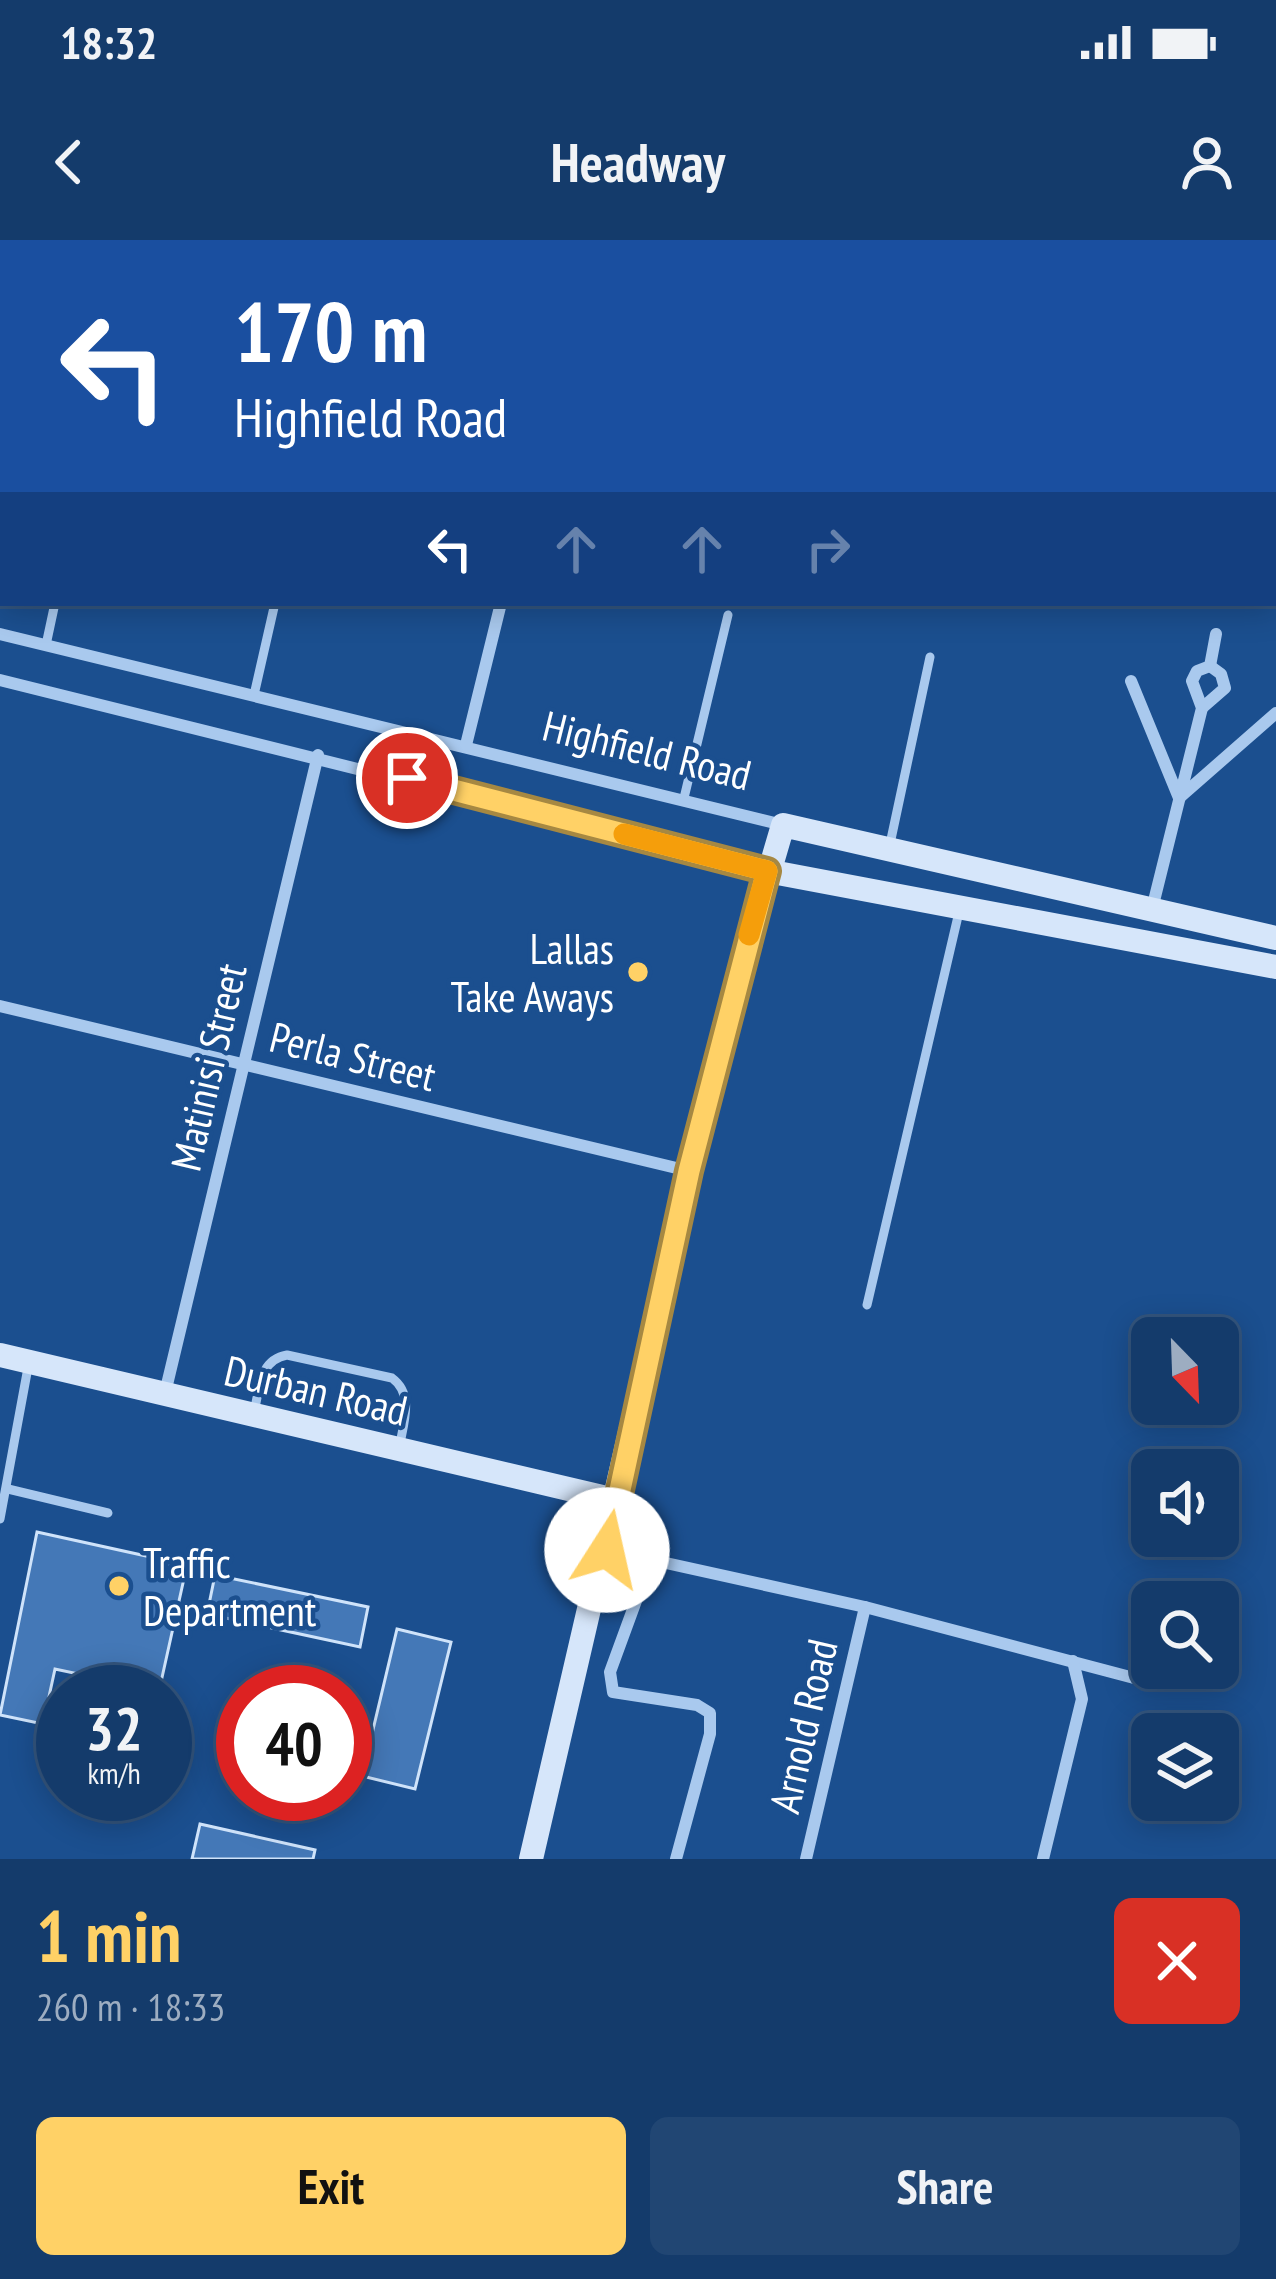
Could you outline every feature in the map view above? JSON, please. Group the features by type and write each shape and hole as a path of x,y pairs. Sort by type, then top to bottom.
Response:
{"street":[{"path":"466,745 500,606"},
{"name":"Highfield Road","path":"0,634 783,825 1276,938"},
{"path":"1210,666 1216,634"},
{"path":"1151,910 1202,708 1225,688 1221,674 1210,666"},
{"path":"1202,708 1192,681 1197,670 1210,666"},
{"name":"Highfield Road","path":"0,680 318,755 767,871 1276,967"},
{"path":"1131,681 1179,798"},
{"path":"1179,798 1276,712"},
{"name":"Matinisi Street","path":"165,1394 318,755"},
{"path":"531,1859 607,1550 689,1171 783,825"},
{"name":"Perla Street","path":"0,1006 689,1171"},
{"name":"Durban Road","path":"0,1355 615,1500"},
{"path":"607,1550 865,1607 1131,1677"},
{"path":"651,1560 610,1672 613,1692 697,1705 710,1713 710,1734 676,1859"},
{"name":"Arnold Road","path":"806,1859 865,1607"},
{"path":"1043,1859 1082,1699 1073,1661"}],"lane":[{"path":"46,644 54,606"},
{"path":"254,695 274,606"},
{"path":"684,798 728,615"},
{"path":"889,849 930,657"},
{"path":"866,1306 960,907"},
{"path":"253,1415 273,1357 286,1355 392,1378 403,1386 407,1399 399,1449"},
{"path":"0,1519 29,1362"},
{"path":"8,1490 108,1513"}],"building":[{"path":"37,1532 187,1565 165,1665 36,1665 36,1723 0,1715"},
{"path":"215,1575 368,1607 360,1647 207,1614"},
{"path":"397,1629 451,1642 415,1789 372,1778 372,1734"},
{"path":"200,1824 315,1850 313,1859 192,1859"}],"slow traffic":[{"path":"624,834 767,871 749,935"}],"place":[{"name":"Lallas Take Aways","path":"638,972"},
{"name":"Traffic Department","path":"119,1586"}],"route":[{"path":"407,778 767,871 689,1171 607,1550"}]}
